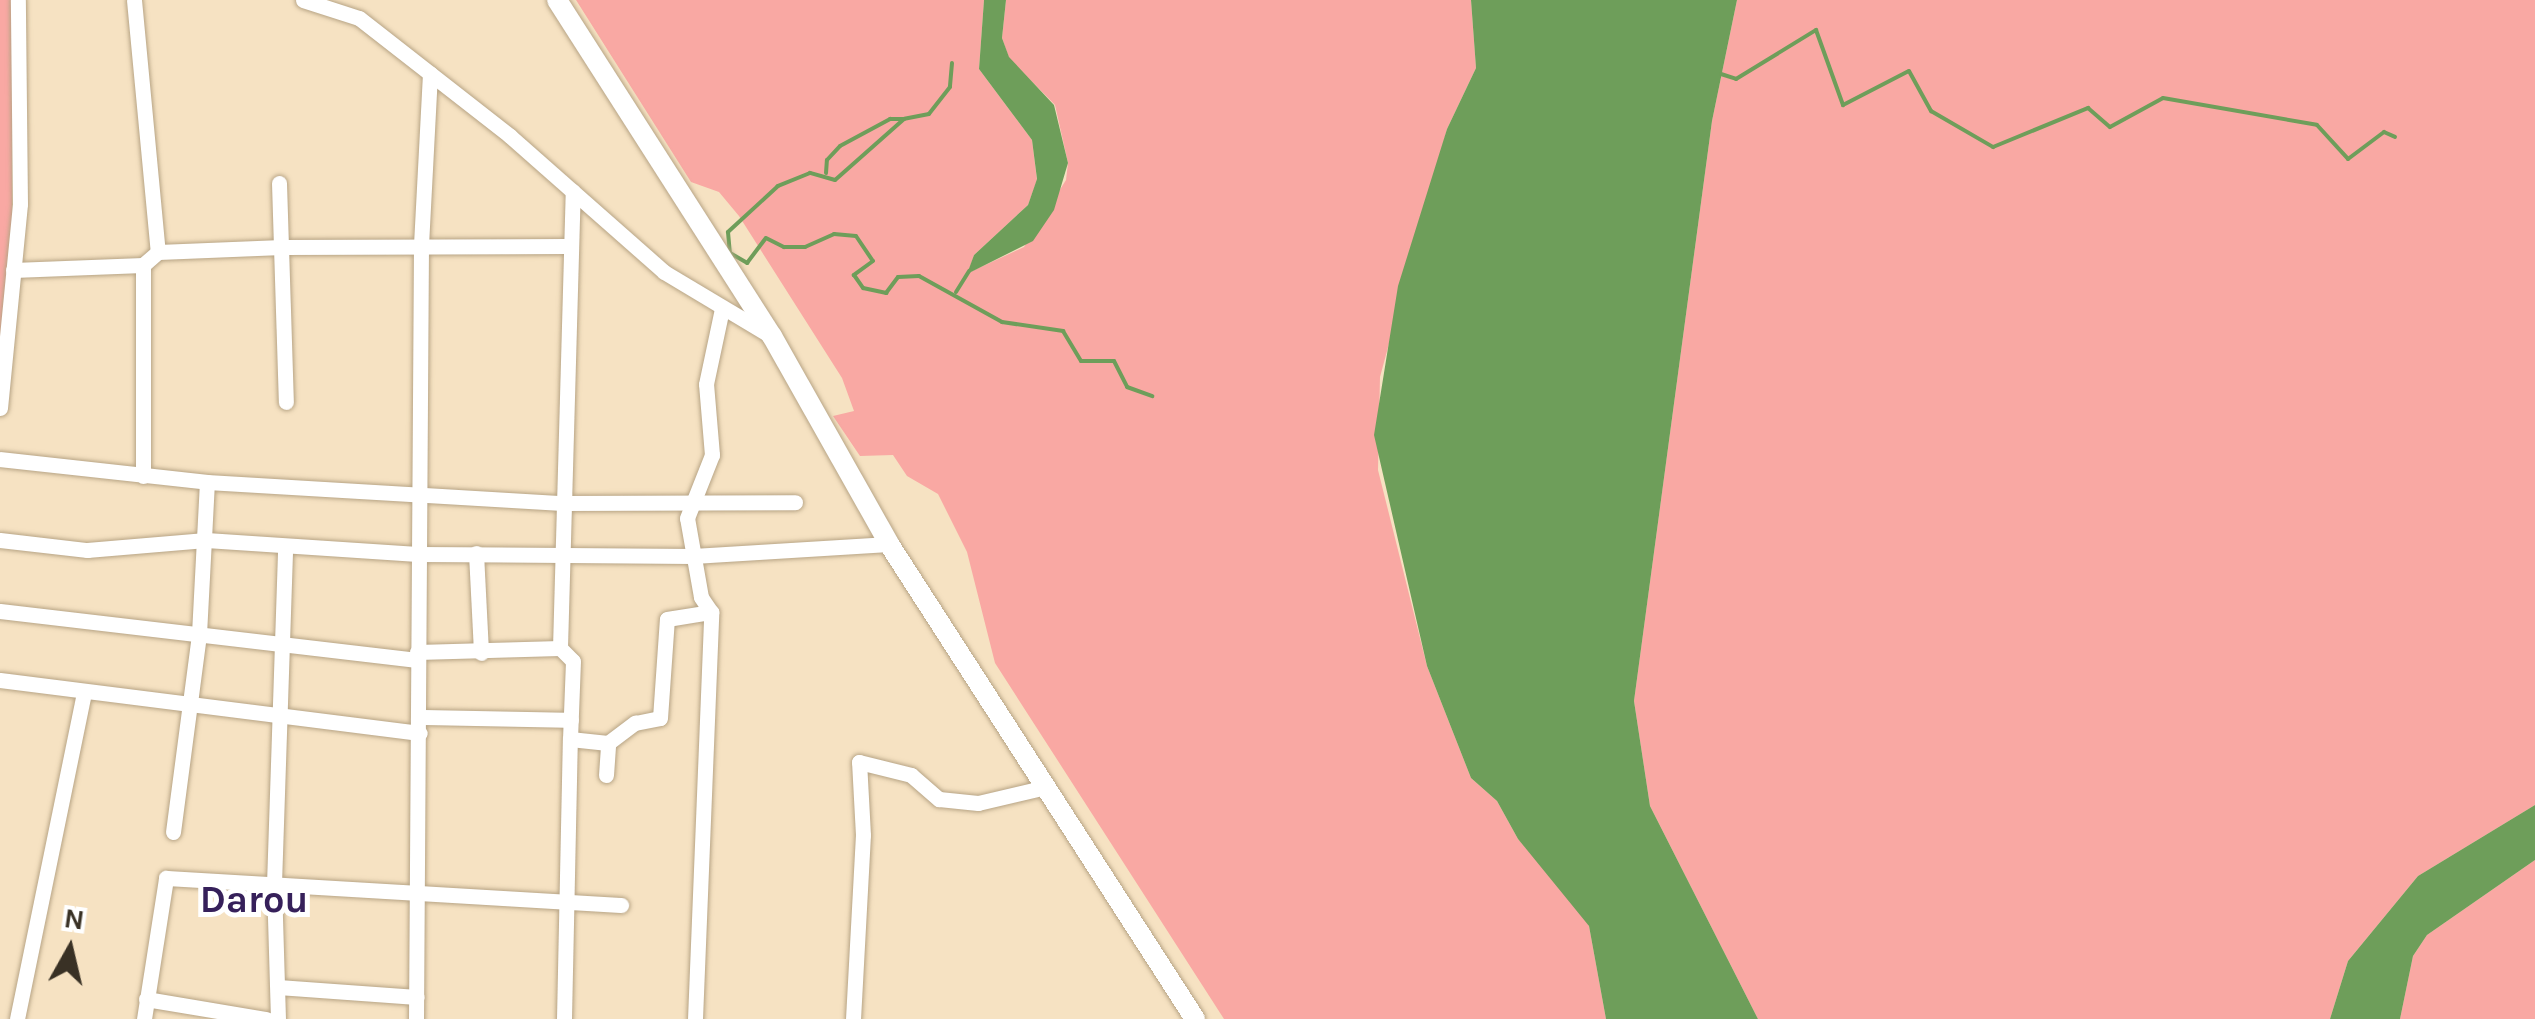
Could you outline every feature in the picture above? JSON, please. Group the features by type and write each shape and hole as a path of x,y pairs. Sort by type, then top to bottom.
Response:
{"street":[{"path":"0,408 20,204 18,0"},
{"path":"134,0 158,252"},
{"path":"303,0 343,5 573,191 646,258 722,309 772,336"},
{"path":"557,0 772,336 888,544 1195,1019"},
{"path":"416,1019 421,245 430,74"},
{"path":"279,183 286,402"},
{"path":"564,1019 573,661 560,648 565,552 562,503 569,448 567,246 573,191"},
{"path":"13,270 143,265 158,252 282,247 567,246"},
{"path":"143,265 143,476"},
{"path":"695,1019 711,612 701,597 688,503 712,455 706,384 722,309"},
{"path":"0,459 207,482 562,503 795,502"},
{"path":"173,832 186,708 199,634 207,482"},
{"path":"0,540 86,550 206,540 418,554 565,552 693,556 888,544"},
{"path":"278,1019 274,884 286,546"},
{"path":"476,553 481,653"},
{"path":"0,611 417,656 560,648"},
{"path":"570,739 608,743 635,723 660,718 667,619 711,612"},
{"path":"0,680 281,718 419,725 570,720"},
{"path":"17,1019 84,694"},
{"path":"606,775 608,743"},
{"path":"853,1019 863,835 859,762 911,775 939,799 978,802 1046,786"},
{"path":"144,1019 166,878 417,889 621,904"},
{"path":"278,987 416,997"},
{"path":"146,999 266,1019"}],"shaded area":[{"path":"0,0 12,0 12,220 0,356"},
{"path":"576,0 984,0 979,69 1032,140 1037,180 1028,205 974,255 968,273 1024,247 1066,180 1068,163 1055,105 1009,58 1002,38 1006,0 1471,0 1476,68 1447,129 1380,377 1378,470 1427,666 1471,778 1497,801 1518,839 1577,905 1589,926 1606,1019 1224,1019 995,663 967,552 938,494 907,476 893,455 860,456 833,416 854,411 842,378 739,216 719,192 691,182"},
{"path":"984,0 1006,0 1002,38 1009,57 1054,105 1068,163 1054,210 1033,241 967,274 974,255 1028,205 1037,179 1032,140 979,69"},
{"path":"1471,0 1737,0 1712,121 1634,701 1650,806 1758,1019 1606,1019 1589,926 1518,839 1497,801 1471,778 1427,666 1374,435 1398,286 1447,129 1476,68"},
{"path":"1737,0 2535,0 2535,805 2418,876 2348,961 2330,1019 1758,1019 1650,806 1634,701 1712,121"},
{"path":"2535,805 2535,860 2427,935 2413,956 2400,1019 2330,1019 2348,961 2418,876"},
{"path":"2535,860 2535,1019 2400,1019 2413,956 2427,935"}],"waterway":[{"path":"1721,74 1736,79 1816,30 1843,105 1909,71 1931,111 1993,147 2088,108 2110,127 2163,98 2317,125 2348,159 2384,132 2395,137"},
{"path":"952,63 950,87 929,114 904,119 835,180 810,173 778,186 728,232 730,253 747,263 766,238 784,247 805,247 834,234 856,236 873,261 854,275 863,288 886,293 898,277 919,276 1002,322 1063,331 1081,361 1114,361 1127,387 1152,396"},
{"path":"826,173 827,160 840,146 890,119 904,119"},
{"path":"956,292 969,271"}],"district":[{"name":"Darou","path":"254,900"}]}
